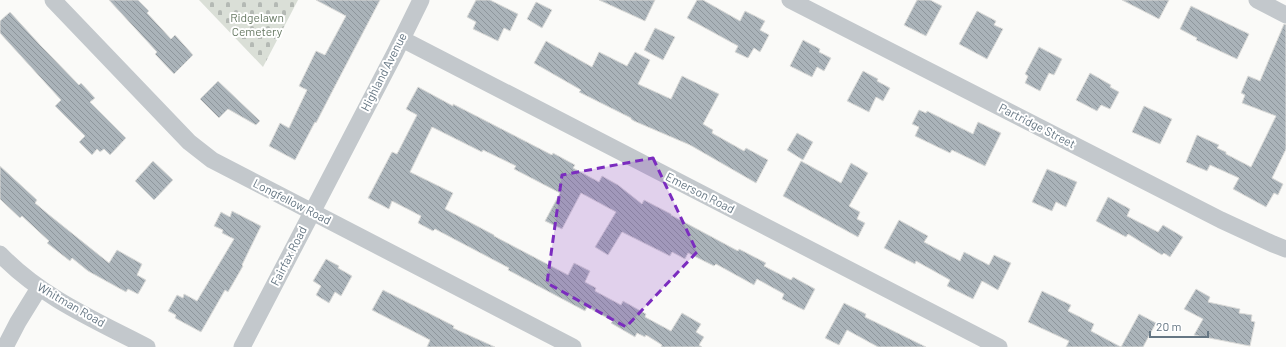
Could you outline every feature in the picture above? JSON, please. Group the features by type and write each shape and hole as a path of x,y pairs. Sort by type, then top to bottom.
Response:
{"street":[{"name":"Longfellow Road","path":"53,0 197,149 222,166 573,347"},
{"name":"Highland Avenue","path":"348,144 421,0"},
{"name":"Partridge Street","path":"790,0 809,4 1214,217 1286,249"},
{"path":"1257,0 1286,15"},
{"name":"Emerson Road","path":"402,39 999,347"},
{"name":"Fairfax Road","path":"242,347 348,144"},
{"name":"Whitman Road","path":"0,254 21,274 39,288 73,309 147,347"},
{"path":"6,347 18,322 39,288"}],"highlighted area":[{"path":"653,158 697,252 626,327 547,283 562,175"}],"green space":[{"name":"Ridgelawn Cemetery","path":"199,0 298,0 263,67"}],"building":[{"path":"109,0 138,0 149,11 147,13 171,39 175,35 193,55 174,74 155,54 157,52"},
{"path":"316,0 380,0 295,160 269,146 280,123 289,128 307,90 299,86 316,51 325,55 346,16"},
{"path":"476,0 490,0 518,14 510,31 504,28 498,41 473,29 476,22 467,17"},
{"path":"599,0 655,0 645,21"},
{"path":"697,0 703,0 740,21 745,11 765,21 760,30 769,35 760,52 754,48 748,58 735,52 738,46 687,18"},
{"path":"917,0 930,0 942,6 926,36 904,25"},
{"path":"1122,0 1169,0 1159,19"},
{"path":"536,2 552,10 542,28 527,19"},
{"path":"1191,6 1249,34 1237,59 1196,40 1197,38 1180,29"},
{"path":"977,11 996,21 994,25 1003,29 987,59 959,44"},
{"path":"10,12 79,85 81,83 95,98 90,102 126,138 110,155 104,149 100,152 97,149 92,155 79,142 85,136 55,106 61,100 0,33 0,21"},
{"path":"1284,24 1286,25 1286,149 1272,178 1283,184 1278,195 1274,193 1266,207 1233,189 1239,178 1210,165 1207,171 1186,162 1197,135 1219,145 1217,148 1251,167 1276,116 1242,103 1245,95 1241,93 1248,76 1260,81"},
{"path":"655,28 675,37 663,60 644,50"},
{"path":"803,40 820,49 819,52 831,58 824,71 817,67 812,77 790,66"},
{"path":"546,41 592,67 599,52 627,66 635,52 650,60 638,84 671,99 682,76 719,94 703,124 713,130 712,133 744,151 746,148 768,160 756,183 690,145 634,121 631,118 579,92 581,90 534,63"},
{"path":"1039,47 1062,59 1054,75 1049,73 1040,91 1025,83 1028,76 1025,74"},
{"path":"863,71 878,79 877,81 890,88 883,101 876,97 869,112 847,101"},
{"path":"1090,73 1111,85 1110,87 1119,92 1110,109 1101,105 1097,111 1076,100"},
{"path":"218,81 260,121 256,125 228,109 219,118 200,99"},
{"path":"418,87 552,155 553,153 575,165 573,168 599,182 602,176 618,185 642,204 644,200 738,251 739,249 766,263 764,266 791,280 793,277 815,289 804,310 782,299 784,294 757,279 754,285 716,264 714,266 688,253 685,259 672,252 670,256 622,232 608,255 595,247 616,212 581,193 562,229 545,221 560,193 514,169 516,166 483,150 482,152 432,127 410,172 453,193 445,209 568,275 574,263 590,271 585,282 596,288 595,291 621,305 623,301 646,314 645,317 671,331 682,313 701,324 696,332 704,337 699,345 702,347 661,347 662,345 646,335 645,337 637,333 635,337 611,323 613,321 587,307 585,311 508,270 509,268 435,229 433,231 418,223 421,216 392,201 389,209 368,198 392,152 397,154 417,115 406,109"},
{"path":"1144,106 1172,119 1160,144 1132,132"},
{"path":"919,110 926,113 927,111 973,134 978,122 1001,133 985,166 952,150 950,153 915,136 919,127 912,124"},
{"path":"797,133 813,142 803,160 787,150"},
{"path":"153,161 173,180 154,200 135,181"},
{"path":"801,161 841,183 851,163 868,173 849,206 860,212 857,219 865,223 858,237 783,196"},
{"path":"0,166 37,200 35,203 109,263 117,250 142,264 137,275 146,280 138,294 128,289 126,292 88,271 72,258 70,261 47,243 49,241 22,216 20,218 0,199"},
{"path":"1047,169 1077,182 1066,207 1056,202 1052,211 1032,202"},
{"path":"1108,197 1130,209 1127,216 1158,232 1163,225 1183,237 1170,257 1164,253 1162,255 1128,234 1126,237 1096,221"},
{"path":"232,211 261,226 242,265 243,266 228,292 225,290 201,332 175,318 176,315 168,311 177,295 183,298 184,294 197,301 234,239 222,233 223,230 214,226 221,212 230,217"},
{"path":"899,220 928,236 924,242 960,261 964,252 989,265 994,255 1011,263 998,290 982,281 973,299 947,286 950,280 916,261 915,264 884,248"},
{"path":"326,259 339,266 338,268 352,276 341,296 335,292 329,303 316,295 321,286 313,281"},
{"path":"1196,289 1210,297 1208,302 1240,309 1239,313 1252,315 1251,321 1255,322 1250,346 1194,335 1203,319 1184,309"},
{"path":"383,290 454,326 453,328 495,347 427,347 430,340 372,310"},
{"path":"1042,291 1071,305 1068,311 1094,324 1091,331 1121,347 1066,347 1069,341 1028,322"},
{"path":"844,303 866,314 865,317 926,347 878,347 847,330 839,345 825,338"},
{"path":"1139,314 1156,323 1143,347 1121,347"}]}
